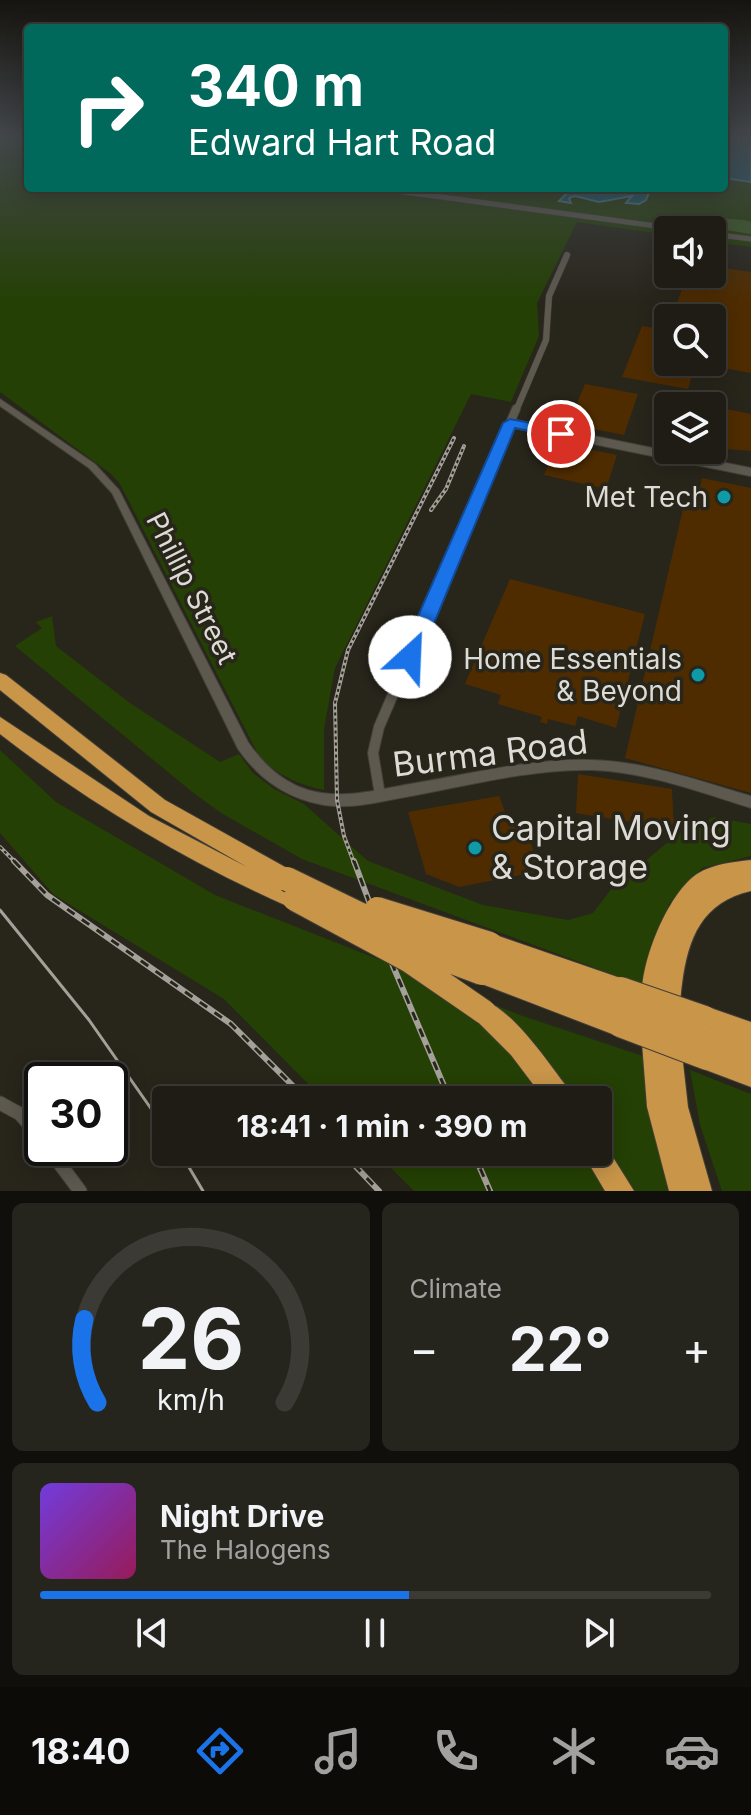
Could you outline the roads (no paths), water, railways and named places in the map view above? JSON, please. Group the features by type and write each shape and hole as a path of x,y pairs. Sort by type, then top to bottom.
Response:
{"highway":[{"path":"0,680 158,806 294,885 484,1012 520,1046 550,1086"},
{"path":"0,724 55,766 136,819 237,875 294,885 751,1057"},
{"path":"682,1191 664,1124 654,1059 653,1018 659,960 672,917 690,892 715,875 751,869"},
{"path":"699,1191 679,1124 670,1076 668,1008 673,965 686,925 702,902 723,887 751,881"},
{"path":"484,958 706,1039 751,1075"},
{"path":"706,1039 751,1034"},
{"path":"604,1166 621,1191"}],"street":[{"path":"411,193 523,207"},
{"path":"424,193 654,225"},
{"path":"726,236 751,239"},
{"path":"380,795 373,753 379,727 546,340 549,296 567,255"},
{"name":"Phillip Street","path":"0,402 92,466 116,492 256,765 284,786 328,799"},
{"path":"510,423 751,472"},
{"name":"Burma Road","path":"328,799 380,795 524,771 589,765 639,771 751,802"},
{"path":"0,1103 24,1119"},
{"path":"61,1166 80,1191"}],"water":[{"path":"567,193 649,193 646,200 639,204 626,203 632,196 599,202 575,196 569,198 571,203 559,201"}],"tram line":[{"path":"0,910 89,1020 152,1110"},
{"path":"188,1166 203,1191"}],"railway":[{"path":"354,863 344,836 337,800 335,703 348,650 454,438"},
{"path":"431,510 446,489 464,446"},
{"path":"0,847 14,861"},
{"path":"14,861 47,895 231,1024 293,1086"},
{"path":"354,861 393,966 444,1086"},
{"path":"355,1166 379,1191"},
{"path":"479,1166 490,1191"}],"place":[{"name":"Met Tech","path":"724,497"},
{"name":"Home Essentials & Beyond","path":"698,675"},
{"name":"Capital Moving & Storage","path":"475,848"}]}
